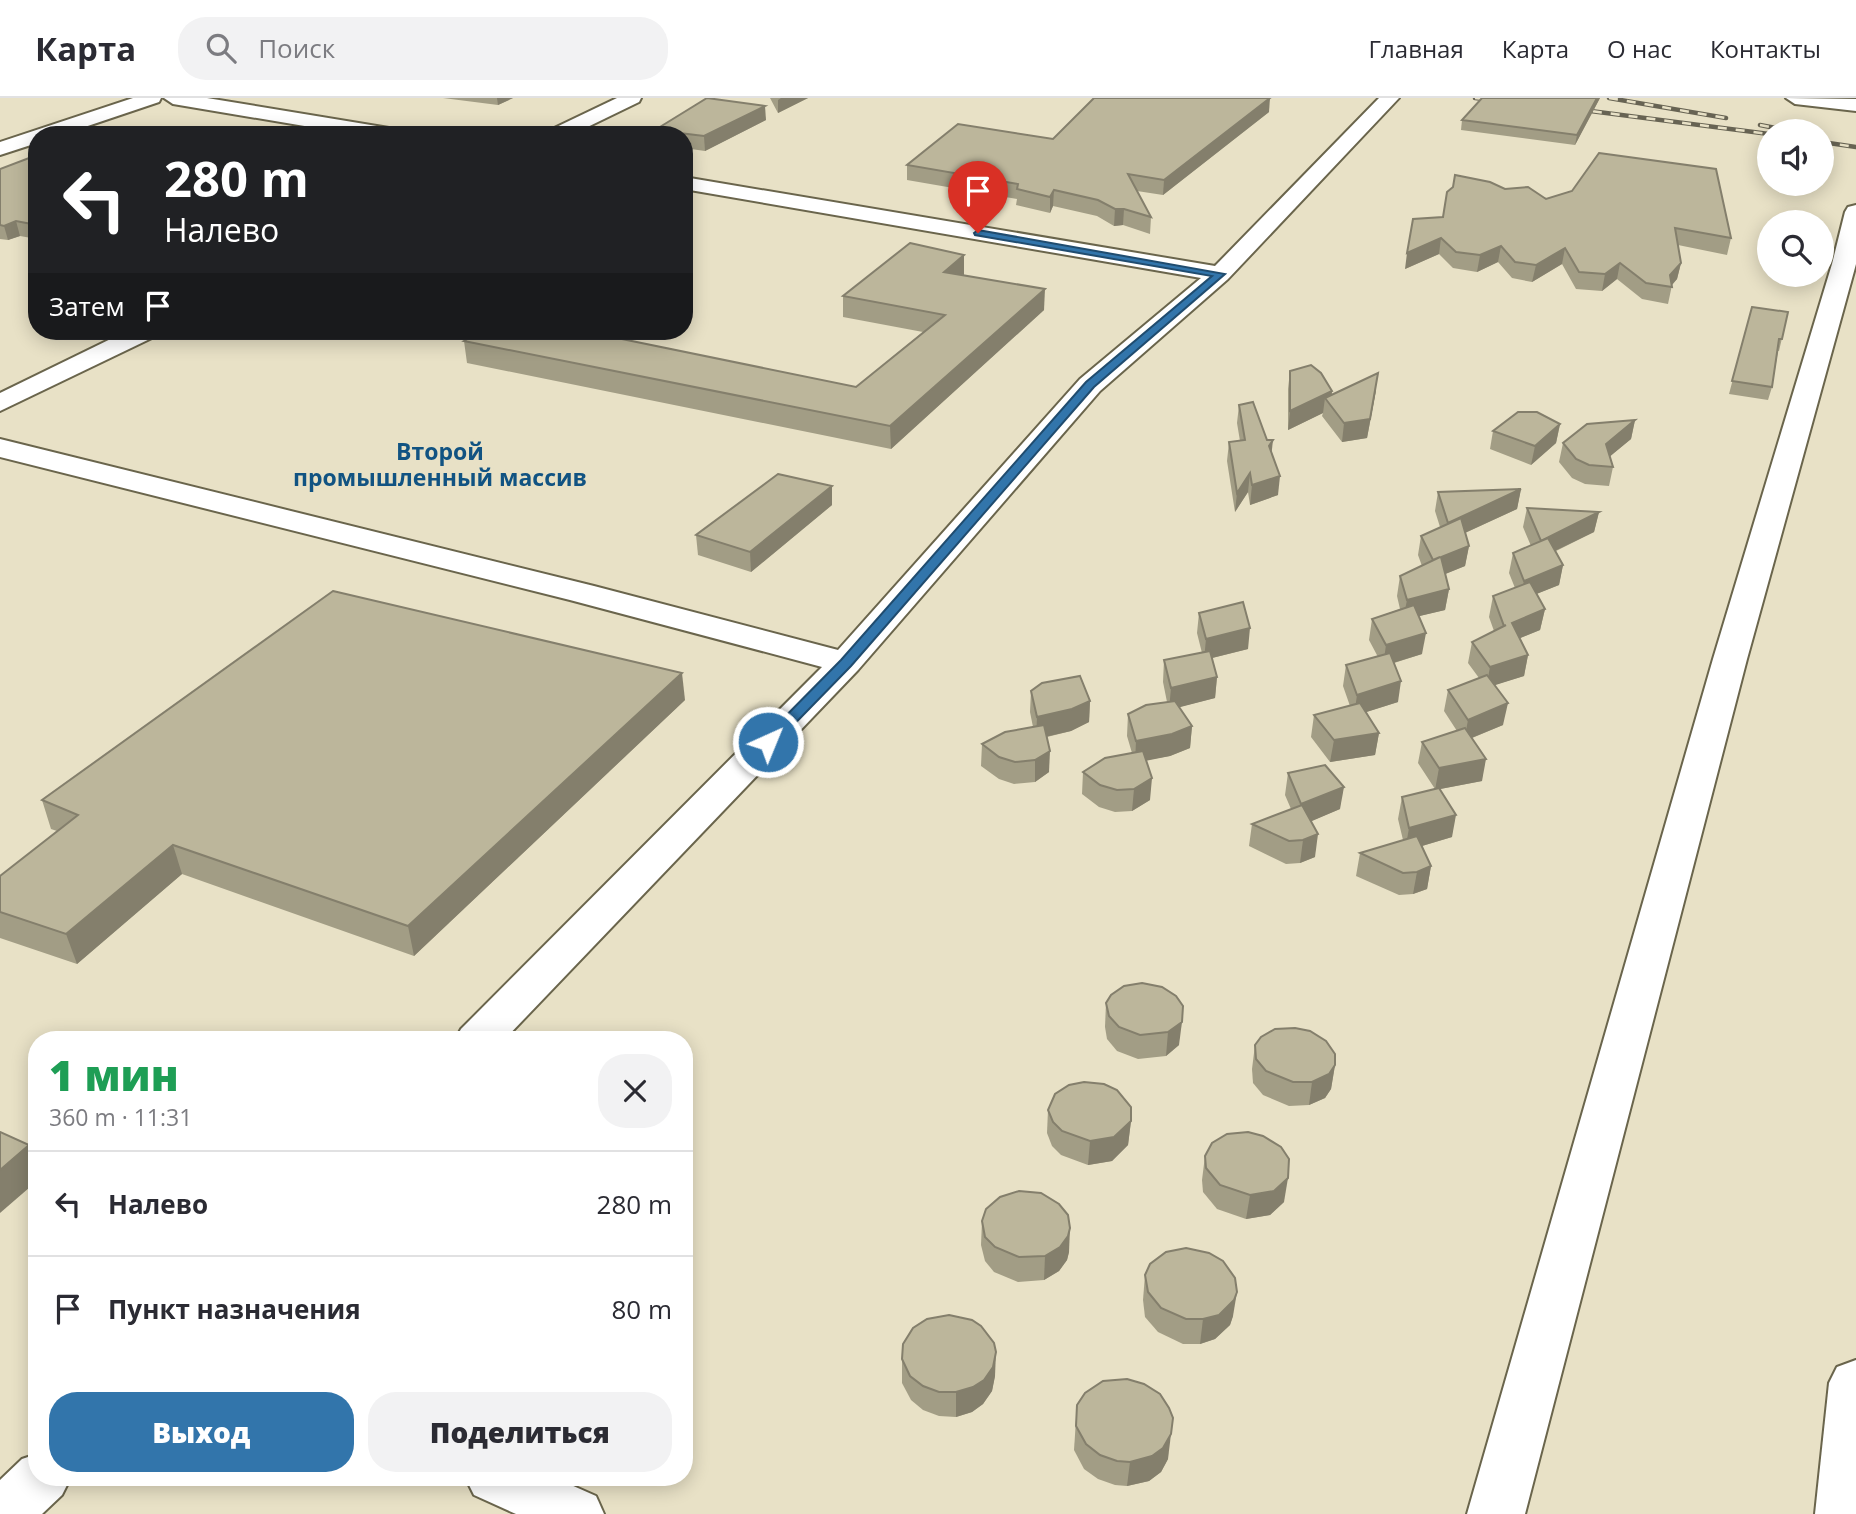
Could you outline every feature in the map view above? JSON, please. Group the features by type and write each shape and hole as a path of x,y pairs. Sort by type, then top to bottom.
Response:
{"street":[{"path":"66,126 152,98"},
{"path":"173,98 341,126"},
{"path":"574,126 632,98"},
{"path":"486,1031 846,663 1090,385 1220,274 1390,98"},
{"path":"1795,98 1856,105"},
{"path":"0,149 28,139"},
{"path":"693,185 1220,274"},
{"path":"1496,1514 1723,685 1840,277 1856,212"},
{"path":"0,403 129,340"},
{"path":"0,448 582,593 846,663"},
{"path":"1844,1514 1854,1413"},
{"path":"4,1514 32,1486"},
{"path":"514,1486 575,1514"}],"building":[{"path":"707,98 765,106 704,136 693,135 693,126 662,126"},
{"path":"1094,98 1270,98 1164,180 1128,174 1151,217 1115,209 1098,200 1054,190 1050,197 1017,189 1018,184 907,165 958,124 1053,139"},
{"path":"1482,98 1597,98 1577,135 1462,120"},
{"path":"1599,153 1716,169 1731,238 1675,228 1681,263 1670,275 1672,287 1646,283 1620,263 1605,274 1579,272 1565,248 1536,265 1515,262 1501,246 1480,255 1456,252 1441,238 1407,253 1413,219 1443,217 1447,192 1453,187 1455,175 1490,182 1505,189 1528,187 1546,199 1572,191"},
{"path":"28,158 28,223 16,221 0,225 0,169"},
{"path":"910,243 964,255 944,272 1045,289 890,426 464,341 627,340 856,387 945,315 843,296"},
{"path":"1752,307 1788,312 1782,339 1779,339 1772,387 1732,381"},
{"path":"1311,365 1321,373 1332,391 1290,411 1290,371"},
{"path":"1378,373 1370,419 1344,423 1325,398"},
{"path":"1253,402 1267,440 1273,440 1269,446 1280,476 1252,485 1250,473 1237,493 1229,442 1245,440 1239,405"},
{"path":"1518,412 1537,412 1560,424 1535,446 1493,431"},
{"path":"1635,420 1606,444 1613,467 1589,465 1576,459 1563,443 1587,424"},
{"path":"778,474 832,486 750,552 696,535"},
{"path":"1521,489 1448,523 1438,492"},
{"path":"1527,508 1599,512 1541,541"},
{"path":"1461,518 1469,546 1441,557 1449,589 1407,600 1400,576 1440,557 1433,560 1421,536"},
{"path":"1548,538 1563,565 1524,581 1513,553"},
{"path":"1530,582 1545,609 1512,623 1528,655 1490,667 1472,642 1504,626 1493,596"},
{"path":"333,591 682,673 408,926 173,845 66,934 0,912 0,876 78,815 42,800"},
{"path":"1243,602 1250,628 1206,639 1199,613"},
{"path":"1414,605 1426,633 1386,645 1372,619"},
{"path":"1210,651 1217,677 1171,688 1164,660"},
{"path":"1390,653 1401,681 1357,695 1346,665"},
{"path":"1487,675 1508,703 1468,720 1448,690"},
{"path":"1080,676 1090,701 1072,709 1037,717 1031,691 1042,683"},
{"path":"1175,701 1192,726 1172,734 1136,741 1128,714 1146,705"},
{"path":"1360,703 1379,733 1334,740 1314,715"},
{"path":"1044,725 1050,751 1035,760 1015,762 999,757 982,744 1005,732"},
{"path":"1465,728 1486,759 1439,768 1422,742"},
{"path":"1143,751 1152,778 1134,789 1117,790 1100,785 1083,772 1105,758"},
{"path":"1325,765 1344,787 1301,804 1288,773"},
{"path":"1439,788 1456,815 1409,828 1402,797"},
{"path":"1302,805 1318,834 1303,840 1289,841 1252,824"},
{"path":"1417,836 1431,866 1417,872 1403,873 1360,853"},
{"path":"1142,983 1162,987 1176,996 1183,1006 1182,1022 1168,1032 1140,1035 1119,1027 1109,1016 1106,1003 1111,995 1124,986"},
{"path":"1295,1028 1310,1031 1326,1041 1335,1054 1335,1065 1329,1074 1312,1082 1293,1082 1266,1071 1256,1059 1255,1045 1261,1037 1275,1029"},
{"path":"1084,1082 1104,1084 1117,1090 1131,1107 1131,1121 1114,1137 1090,1141 1062,1131 1053,1122 1048,1110 1055,1094 1069,1085"},
{"path":"0,1132 28,1146 0,1170"},
{"path":"1248,1132 1263,1136 1281,1147 1289,1159 1288,1178 1274,1191 1250,1195 1220,1185 1206,1168 1205,1156 1212,1143 1227,1134"},
{"path":"1019,1191 1041,1193 1059,1204 1068,1215 1068,1236 1060,1247 1045,1256 1019,1257 995,1247 985,1237 982,1221 986,1209 1000,1197"},
{"path":"1186,1248 1209,1253 1223,1261 1235,1278 1237,1292 1234,1300 1219,1315 1186,1319 1161,1308 1148,1292 1145,1275 1150,1264 1166,1252"},
{"path":"949,1315 972,1320 981,1326 994,1343 996,1352 993,1367 984,1380 973,1387 956,1392 939,1392 923,1386 910,1376 902,1359 903,1344 913,1328 927,1319"},
{"path":"1127,1379 1144,1384 1160,1394 1173,1418 1171,1434 1163,1448 1152,1456 1130,1462 1100,1455 1086,1444 1076,1426 1077,1405 1085,1393 1103,1381"}],"railway":[{"path":"1475,98 1502,101"},
{"path":"1609,98 1726,118"},
{"path":"1575,109 1757,132"},
{"path":"1834,144 1856,147"}],"district":[{"name":"Второй промышленный массив","path":"440,465"}],"route":[{"path":"768,742 846,663 1090,385 1220,274 978,233"}]}
